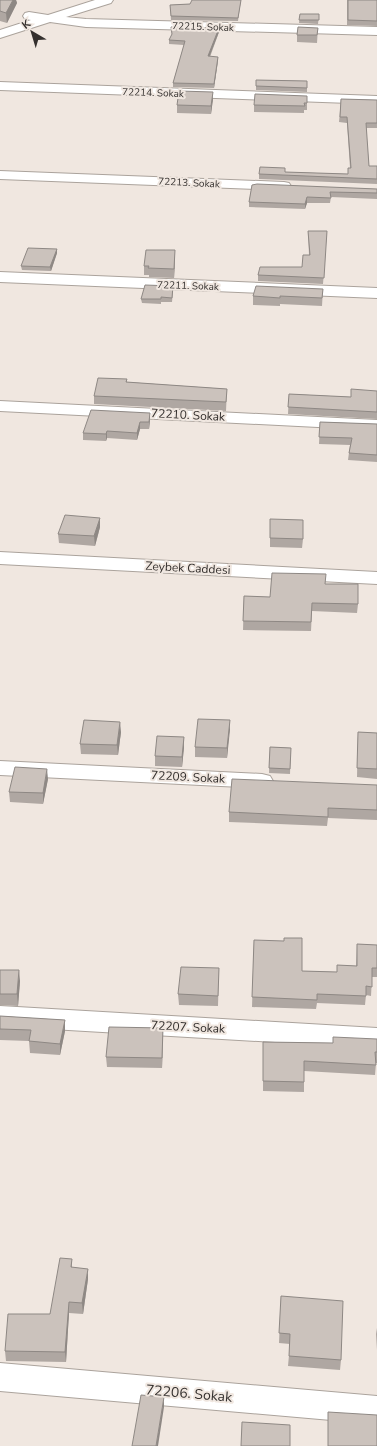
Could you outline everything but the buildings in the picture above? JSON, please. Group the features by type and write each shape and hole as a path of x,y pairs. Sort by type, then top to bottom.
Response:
{"street":[{"path":"0,25 81,0"},
{"path":"0,34 107,0"},
{"name":"72215. Sokak","path":"28,16 86,23 377,31"},
{"name":"72214. Sokak","path":"0,86 377,100"},
{"name":"72213. Sokak","path":"0,175 90,177 300,187"},
{"name":"72211. Sokak","path":"0,277 377,293"},
{"name":"72210. Sokak","path":"0,406 377,425"},
{"name":"Zeybek Caddesi","path":"0,558 377,578"},
{"name":"72209. Sokak","path":"0,768 283,782"},
{"name":"72207. Sokak","path":"0,1016 377,1038"},
{"name":"72206. Sokak","path":"0,1377 60,1381 377,1410"}]}
